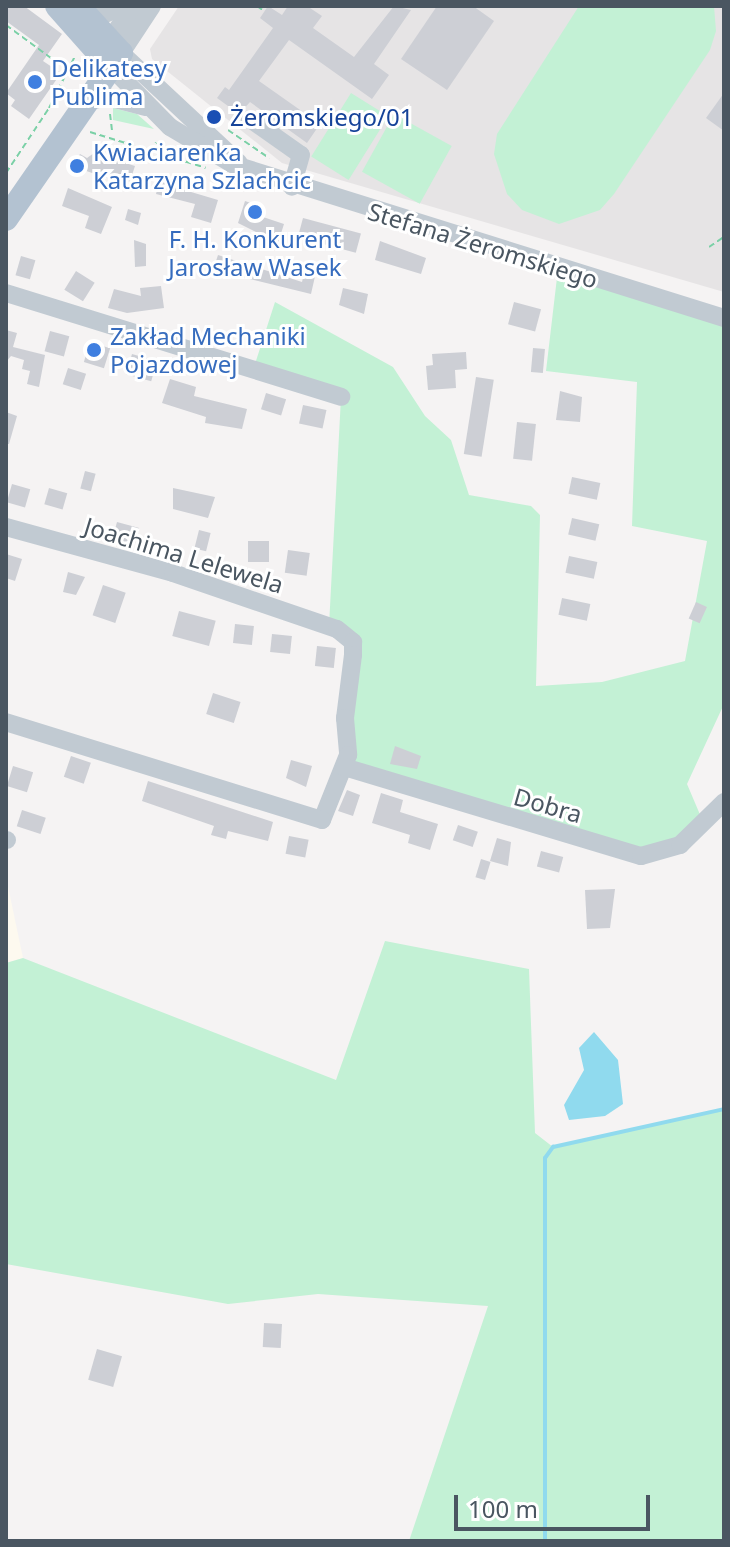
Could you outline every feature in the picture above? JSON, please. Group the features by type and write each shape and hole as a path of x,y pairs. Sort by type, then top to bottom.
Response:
{"main road":[{"path":"72,7 111,54"},
{"path":"6,219 98,103 111,54"},
{"path":"6,201 111,54"}],"street":[{"path":"72,7 105,14 124,6"},
{"path":"111,54 133,6"},
{"path":"111,54 152,6"},
{"name":"Stefana Żeromskiego","path":"111,54 148,109"},
{"name":"Stefana Żeromskiego","path":"111,54 243,169"},
{"name":"Stefana Żeromskiego","path":"98,103 129,99 213,156 292,187 724,318"},
{"path":"250,119 301,155 292,187"},
{"path":"6,293 341,397"},
{"name":"Joachima Lelewela","path":"6,527 173,573 347,633 353,655 344,767"},
{"path":"6,722 322,820 344,767"},
{"name":"Dobra","path":"344,767 641,856 680,845 724,802"}],"path":[{"path":"257,6 264,11"},
{"path":"6,25 70,72"},
{"path":"6,173 70,72 77,47"},
{"path":"98,103 112,131"},
{"path":"216,124 271,159"},
{"path":"148,152 156,143"},
{"path":"709,247 724,237"}],"shaded area":[{"path":"179,6 724,6 724,292 282,163 152,59 150,49"},
{"path":"6,877 23,958 6,963"}],"green space":[{"path":"579,6 714,6 716,31 710,50 614,194 600,210 559,224 522,210 507,194 494,154 497,134"},
{"path":"351,93 388,116 349,180 311,157"},
{"path":"113,108 137,114 154,129 113,120"},
{"path":"394,114 452,146 420,204 362,172"},
{"path":"558,269 724,318 724,704 687,784 704,824 655,855 344,767 353,655 329,626 341,397 253,370 275,302 393,367 425,416 451,440 469,495 531,506 540,515 536,686 602,682 685,661 707,541 632,526 637,382 546,371"},
{"path":"385,941 529,969 535,1133 553,1147 724,1109 724,1541 409,1541 488,1306 318,1294 228,1304 6,1264 6,963 23,958 336,1080"}],"water":[{"path":"594,1032 618,1060 623,1104 605,1116 569,1120 564,1105 584,1070 579,1048"}],"building":[{"path":"6,6 24,6 62,34 43,61 61,73 29,119 11,106 15,100 6,93 39,45 6,21"},
{"path":"268,6 282,15 288,6 307,6 322,16 313,28 354,57 394,6 411,10 374,64 389,75 372,99 289,40 259,81 320,124 307,143 250,102 239,114 217,98 225,87 229,90 273,28 260,18"},
{"path":"437,6 473,6 494,21 447,90 401,59"},
{"path":"724,93 724,131 706,118"},
{"path":"94,153 135,166 130,181 121,183 72,166 80,154 87,158"},
{"path":"161,175 184,181 181,189 218,200 211,223 191,217 195,204 156,194"},
{"path":"68,188 112,207 101,234 85,228 89,216 62,206"},
{"path":"245,201 263,207 260,216 284,224 278,243 238,223"},
{"path":"128,209 141,213 138,225 125,220"},
{"path":"303,218 361,234 356,253 298,237"},
{"path":"134,240 146,244 146,266 135,267"},
{"path":"380,241 426,258 421,274 375,260"},
{"path":"218,255 302,282 305,269 316,272 311,294 213,270"},
{"path":"21,256 35,260 30,279 15,275"},
{"path":"76,271 95,283 83,301 64,290"},
{"path":"161,286 164,308 127,313 108,308 114,289 141,296 140,288"},
{"path":"343,288 368,294 364,314 339,305"},
{"path":"514,302 541,309 535,331 508,324"},
{"path":"6,330 17,333 13,347 45,355 39,387 27,384 30,371 22,369 24,360 11,356 6,362"},
{"path":"50,331 69,336 64,356 45,351"},
{"path":"90,342 110,348 104,368 84,362"},
{"path":"533,348 545,349 543,373 531,372"},
{"path":"466,352 467,369 455,370 456,388 428,390 426,366 433,365 432,354"},
{"path":"132,354 157,361 151,381 126,374"},
{"path":"68,368 86,374 81,390 63,384"},
{"path":"476,377 494,380 482,457 464,454"},
{"path":"170,379 196,387 194,396 247,409 242,429 205,423 206,417 162,403"},
{"path":"560,391 582,397 580,422 556,420"},
{"path":"266,393 286,399 281,415 261,409"},
{"path":"303,405 326,410 323,429 299,424"},
{"path":"6,412 17,416 9,444 6,444"},
{"path":"517,422 536,424 532,461 513,459"},
{"path":"85,471 96,474 91,491 80,488"},
{"path":"572,477 600,483 597,500 568,494"},
{"path":"12,484 30,489 25,508 7,502"},
{"path":"49,488 67,493 63,510 44,504"},
{"path":"173,488 215,497 208,518 173,509"},
{"path":"572,518 599,524 595,541 568,535"},
{"path":"117,522 139,528 135,544 113,538"},
{"path":"199,530 211,533 206,551 194,548"},
{"path":"248,541 269,541 269,562 248,562"},
{"path":"288,550 310,553 307,576 285,573"},
{"path":"6,554 22,559 15,581 6,578"},
{"path":"569,556 597,562 594,579 565,573"},
{"path":"68,572 85,577 76,595 63,592"},
{"path":"103,585 126,593 115,623 93,615"},
{"path":"562,598 590,604 587,621 558,615"},
{"path":"696,602 707,607 700,623 689,618"},
{"path":"179,611 216,621 209,646 172,636"},
{"path":"235,624 254,626 252,645 233,643"},
{"path":"272,634 292,636 290,654 270,652"},
{"path":"317,646 336,648 334,668 315,666"},
{"path":"213,693 241,702 234,723 206,714"},
{"path":"395,746 421,756 417,769 390,764"},
{"path":"71,756 91,763 84,784 64,777"},
{"path":"291,760 312,766 306,787 286,778"},
{"path":"13,766 33,772 27,792 7,786"},
{"path":"148,781 273,822 268,841 228,831 226,839 211,835 214,826 142,801"},
{"path":"347,790 360,795 353,816 338,811"},
{"path":"381,793 403,800 400,812 438,824 430,850 408,843 410,835 372,823"},
{"path":"22,810 46,818 41,834 17,826"},
{"path":"458,825 478,832 473,847 453,840"},
{"path":"289,836 309,840 305,857 286,854"},
{"path":"497,838 511,842 508,866 490,861"},
{"path":"541,851 563,857 559,872 537,866"},
{"path":"481,859 491,862 485,880 475,877"},
{"path":"615,889 610,928 587,929 585,890"},
{"path":"264,1323 282,1324 281,1348 263,1347"},
{"path":"97,1349 122,1356 113,1387 88,1380"}],"waterway":[{"path":"545,1541 545,1158 553,1147 724,1109"}],"place":[{"name":"Delikatesy Publima","path":"35,82"},
{"name":"Żeromskiego/01","path":"214,117"},
{"name":"Kwiaciarenka Katarzyna Szlachcic","path":"77,166"},
{"name":"F. H. Konkurent Jarosław Wasek","path":"255,212"},
{"name":"Zakład Mechaniki Pojazdowej","path":"94,350"}]}
